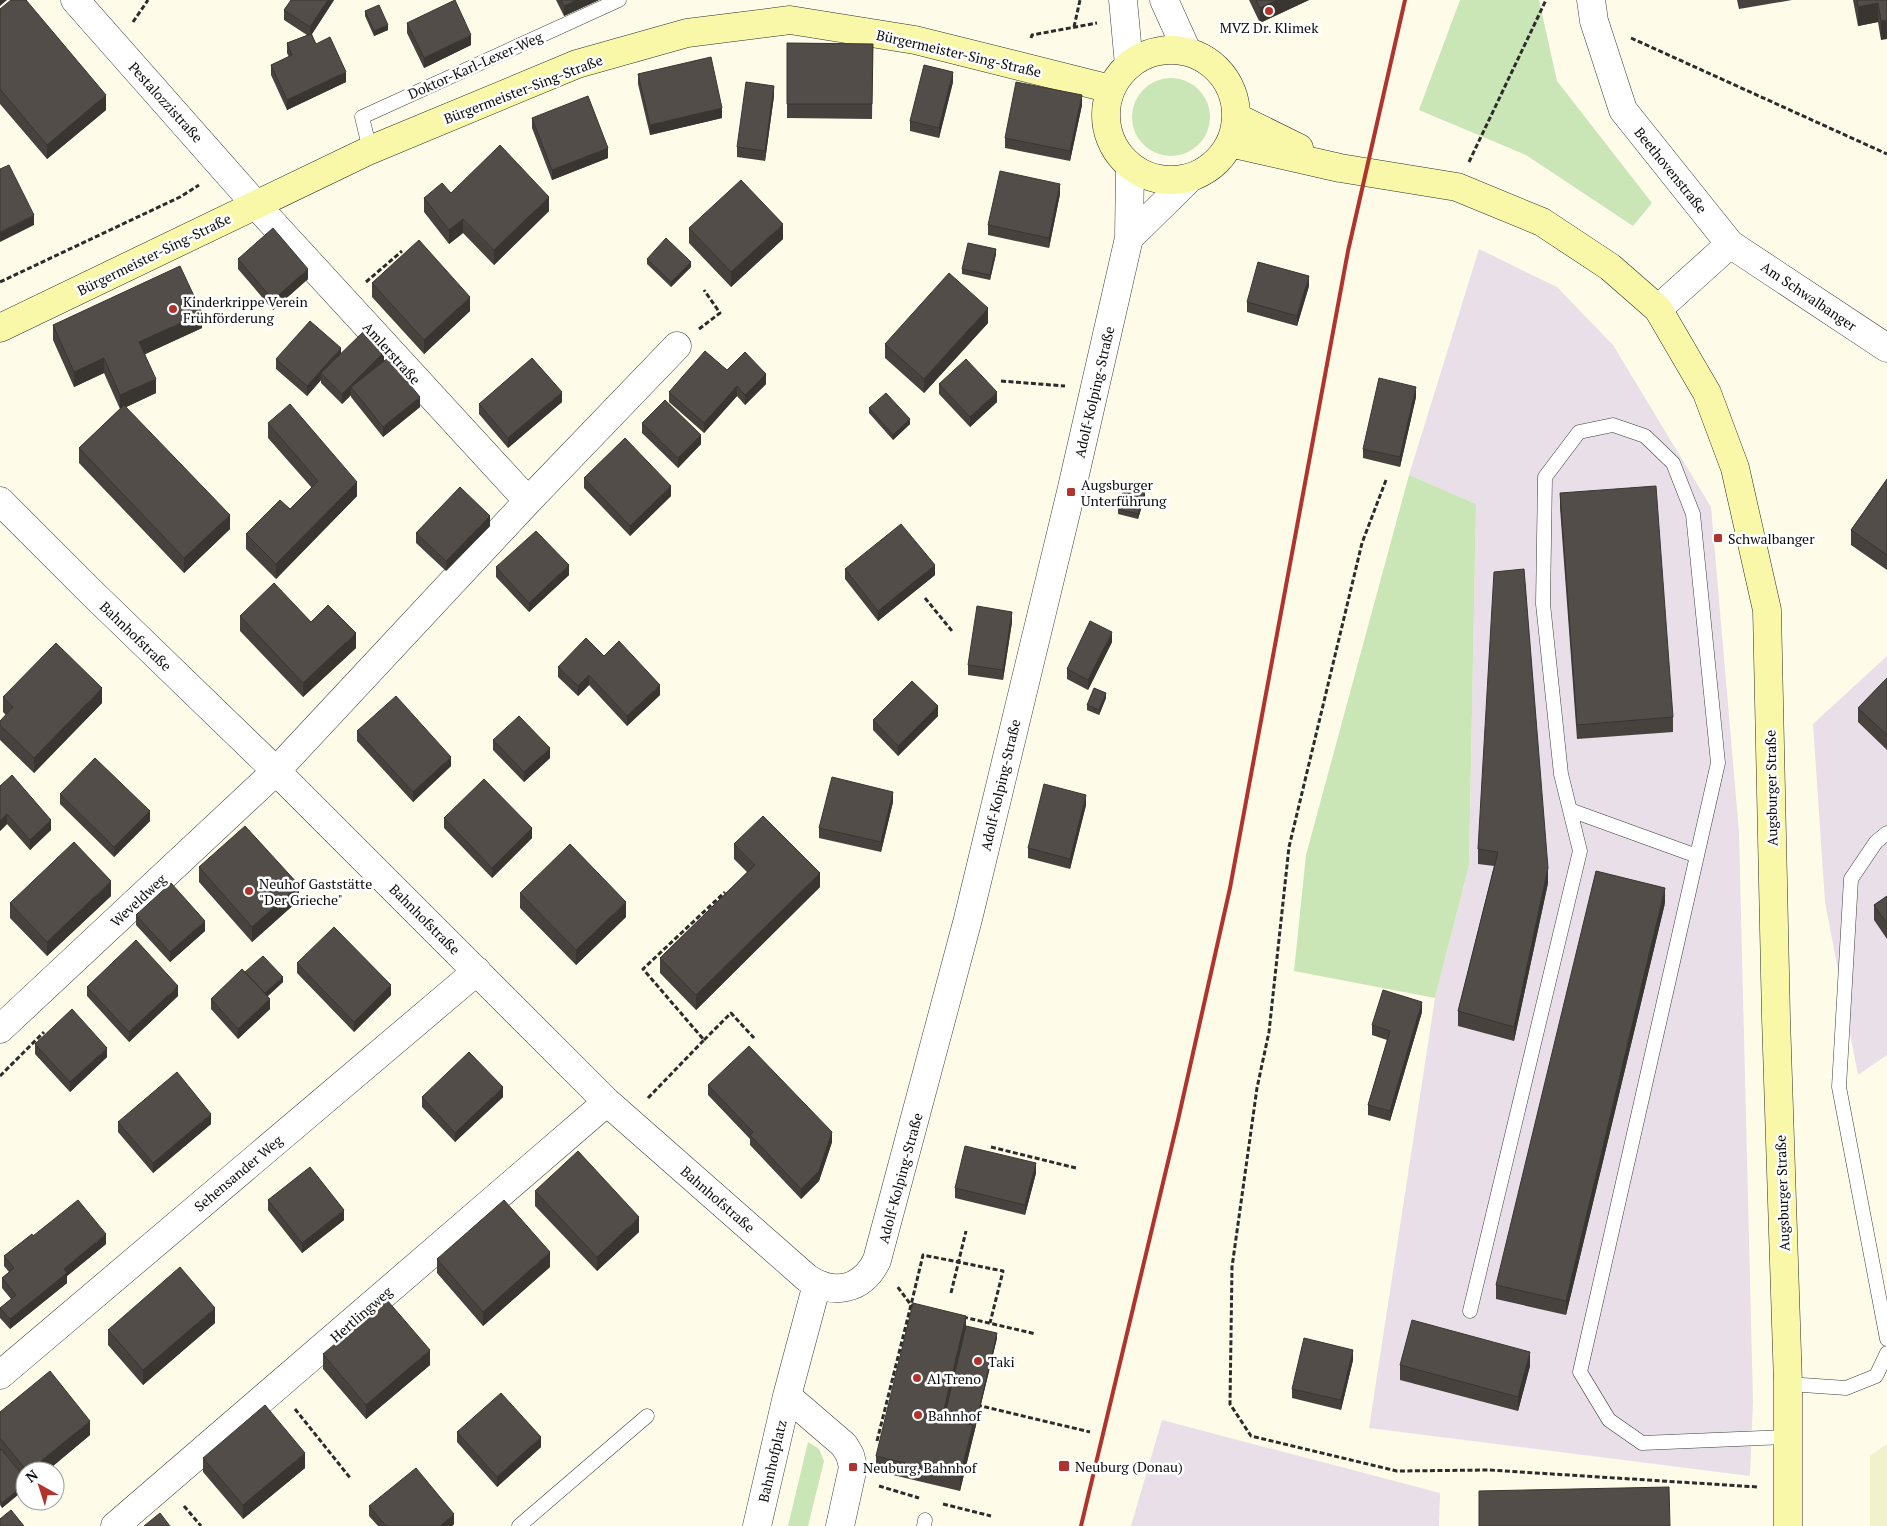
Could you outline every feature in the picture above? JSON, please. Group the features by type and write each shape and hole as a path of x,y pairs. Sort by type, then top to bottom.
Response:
{"main road":[{"name":"Bürgermeister-Sing-Straße","path":"0,328 370,150 577,64 696,32 790,20 914,40 1111,88"},
{"path":"1156,51 1187,51 1213,65 1223,76 1235,102 1235,130 1230,143 1220,158 1207,170 1190,178 1170,181 1149,177 1130,167 1121,159 1108,137 1105,113 1111,88 1122,72 1142,56 1156,51"},
{"path":"1236,117 1340,168"},
{"path":"1230,143 1340,168 1457,187"},
{"name":"Augsburger Straße","path":"1457,187 1542,222 1610,266 1658,309 1707,393 1732,460 1766,610 1788,1384 1788,1526"}],"street":[{"name":"Pestalozzistraße","path":"75,0 256,205"},
{"path":"1164,0 1187,51"},
{"path":"1124,10 1129,65"},
{"name":"Beethovenstraße","path":"1592,10 1622,110 1730,244"},
{"name":"Adolf-Kolping-Straße","path":"817,1284 840,1289 851,1286 867,1276 877,1260 968,919 1071,492 1129,238 1130,167"},
{"path":"1129,238 1190,178"},
{"name":"Amlerstraße","path":"256,205 528,501"},
{"path":"1658,309 1730,244"},
{"name":"Am Schwalbanger","path":"1730,244 1887,348"},
{"path":"276,771 528,501 677,346"},
{"name":"Bahnhofstraße","path":"0,501 92,594 276,771 607,1102 817,1284"},
{"name":"Weveldweg","path":"0,1029 276,771"},
{"name":"Sehensander Weg","path":"0,1375 477,971"},
{"name":"Hertlingweg","path":"115,1526 607,1102"},
{"name":"Bahnhofplatz","path":"757,1526 787,1396 817,1284"},
{"name":"Bahnhofplatz","path":"787,1396 844,1444 850,1455 853,1468 840,1526"}],"lane":[{"name":"Doktor-Karl-Lexer-Weg","path":"370,150 362,117 619,0"},
{"path":"1470,1311 1580,851 1561,774 1542,604 1545,478 1579,432 1613,425 1645,436 1673,463 1693,514 1718,763 1580,1372 1609,1420 1642,1443 1788,1437"},
{"path":"1570,810 1697,856"},
{"path":"1887,833 1876,842 1851,878 1839,1087 1887,1339"},
{"path":"1788,1384 1846,1388 1876,1376 1887,1353"},
{"path":"519,1526 647,1416"}],"path":[{"path":"1074,27 1080,0"},
{"path":"1457,187 1546,0"},
{"path":"1020,66 1032,35 1074,27 1124,10"},
{"path":"1592,10 1887,154"},
{"path":"0,282 180,197 225,169"},
{"path":"345,301 402,251"},
{"path":"677,346 720,313 704,290"},
{"path":"1001,381 1094,388"},
{"path":"1386,480 1362,543 1289,847 1269,1032 1257,1088 1232,1267 1230,1404 1251,1436 1397,1471 1489,1470 1788,1489"},
{"path":"925,598 952,631"},
{"path":"704,1040 643,969 725,892"},
{"path":"627,1120 731,1013 754,1038"},
{"path":"991,1147 1076,1168"},
{"path":"951,1293 966,1231"},
{"path":"876,1447 923,1255 1003,1271 990,1323"},
{"path":"877,1260 911,1305 920,1307"},
{"path":"955,1315 1036,1334"},
{"path":"892,1384 897,1385"},
{"path":"277,1386 351,1478"},
{"path":"972,1403 1090,1432"},
{"path":"876,1485 921,1498"},
{"path":"939,1503 991,1516"}],"shaded area":[{"path":"1479,249 1557,287 1613,345 1711,507 1739,832 1753,1401 1750,1476 1369,1428 1435,998 1469,865 1476,504 1409,475"},
{"path":"1887,656 1887,1055 1858,1075 1825,902 1813,724"},
{"path":"1162,1420 1440,1493 1439,1526 1131,1526"}],"green space":[{"path":"1460,0 1539,0 1557,81 1652,203 1633,226 1526,155 1419,110"},
{"path":"1171,78 1186,81 1203,95 1207,102 1210,117 1207,132 1193,149 1186,153 1171,156 1156,153 1139,139 1135,132 1132,117 1135,102 1149,85 1156,81"},
{"path":"1409,475 1476,504 1469,865 1435,998 1294,971 1306,855"},
{"path":"808,1442 819,1449 824,1461 808,1526 788,1526"},
{"path":"1887,1444 1887,1526 1870,1526 1870,1456"}],"building":[{"path":"11,0 26,0 106,95 47,145 0,89 0,9"},
{"path":"291,0 328,0 310,27 284,10"},
{"path":"455,0 471,35 424,58 407,23"},
{"path":"561,0 577,0 564,6"},
{"path":"1256,0 1277,0 1260,8"},
{"path":"1857,0 1887,0 1887,20 1881,21 1878,3 1858,7"},
{"path":"379,5 388,25 374,31 365,11"},
{"path":"311,34 316,44 330,37 346,72 287,100 271,65 292,55 287,43"},
{"path":"787,43 873,44 872,104 787,104"},
{"path":"711,57 722,108 650,125 638,74"},
{"path":"924,65 953,72 939,128 910,121"},
{"path":"746,82 774,86 765,151 737,147"},
{"path":"1016,82 1082,95 1070,151 1005,138"},
{"path":"588,96 608,148 552,170 532,118"},
{"path":"500,145 549,197 494,250 463,219 449,230 424,198 442,183 451,193"},
{"path":"9,165 34,215 0,232 0,169"},
{"path":"1000,171 1060,184 1049,238 988,225"},
{"path":"741,180 783,224 731,272 689,228"},
{"path":"273,228 308,269 273,300 238,259"},
{"path":"666,238 691,262 671,282 647,259"},
{"path":"419,240 470,297 424,340 372,283"},
{"path":"968,243 996,249 990,275 962,269"},
{"path":"1258,262 1309,276 1297,316 1247,302"},
{"path":"180,266 202,313 139,342 156,379 120,395 104,358 74,372 53,325"},
{"path":"949,273 988,308 924,379 885,344"},
{"path":"310,321 341,348 307,386 276,359"},
{"path":"364,331 384,352 342,394 321,373"},
{"path":"705,351 727,370 745,352 766,374 745,395 737,386 704,423 669,392"},
{"path":"388,358 420,397 383,427 351,387"},
{"path":"532,358 562,392 508,438 479,404"},
{"path":"966,359 997,392 970,417 939,384"},
{"path":"1379,378 1416,387 1400,457 1363,449"},
{"path":"886,393 910,419 893,435 869,408"},
{"path":"665,400 701,435 678,458 642,423"},
{"path":"290,404 357,482 276,564 246,534 280,500 290,509 318,481 268,423"},
{"path":"124,405 230,515 184,558 79,448"},
{"path":"625,438 671,486 630,526 584,478"},
{"path":"1887,479 1887,555 1851,530"},
{"path":"1125,485 1145,491 1138,514 1118,509"},
{"path":"1656,486 1673,717 1577,725 1560,493"},
{"path":"460,487 490,516 446,561 416,533"},
{"path":"901,524 935,565 878,611 845,569"},
{"path":"536,531 569,565 529,603 496,567"},
{"path":"1524,569 1548,868 1514,1027 1458,1011 1498,852 1478,849 1494,572"},
{"path":"274,583 311,622 328,605 356,633 303,683 240,616"},
{"path":"977,606 1012,612 1003,670 968,665"},
{"path":"1090,621 1112,632 1088,680 1067,669"},
{"path":"586,638 604,656 619,641 660,685 627,716 589,675 578,686 558,667"},
{"path":"56,643 102,688 34,758 0,725 0,721 13,707 3,697"},
{"path":"1887,678 1887,735 1858,708"},
{"path":"912,681 938,706 898,746 873,720"},
{"path":"1094,688 1106,693 1099,710 1087,705"},
{"path":"396,696 451,757 413,792 357,731"},
{"path":"519,716 550,748 524,772 493,740"},
{"path":"95,758 150,811 114,847 60,794"},
{"path":"12,775 51,820 30,840 7,814 0,821 0,786"},
{"path":"832,777 893,792 881,842 819,828"},
{"path":"484,779 532,828 492,868 444,818"},
{"path":"1044,784 1086,795 1070,859 1028,848"},
{"path":"763,816 820,873 696,995 660,958 755,865 734,844"},
{"name":"Neuhof Gaststätte \"Der Grieche\"","path":"245,826 299,885 252,927 199,867"},
{"path":"74,842 111,881 47,942 10,903"},
{"path":"570,844 626,902 576,950 520,893"},
{"path":"1596,871 1665,888 1566,1301 1496,1285"},
{"path":"171,883 205,921 170,952 136,915"},
{"path":"1887,896 1887,924 1874,905"},
{"path":"334,927 391,985 354,1022 297,963"},
{"path":"136,940 178,986 129,1032 87,987"},
{"path":"263,956 283,977 265,993 245,972"},
{"path":"242,969 270,999 238,1029 211,999"},
{"path":"1383,990 1422,1002 1390,1111 1368,1105 1390,1031 1372,1025"},
{"path":"72,1009 107,1048 70,1082 35,1044"},
{"path":"749,1046 832,1132 819,1171 801,1189 750,1135 753,1132 708,1085"},
{"path":"469,1052 503,1087 455,1133 422,1097"},
{"path":"177,1072 211,1114 153,1163 118,1122"},
{"path":"965,1146 1036,1163 1025,1205 955,1188"},
{"path":"578,1151 639,1217 597,1257 535,1191"},
{"path":"310,1167 344,1210 302,1243 268,1200"},
{"path":"78,1200 106,1234 64,1269 67,1273 10,1319 0,1308 16,1295 2,1278 14,1268 4,1256 32,1234 33,1236"},
{"path":"504,1200 550,1252 483,1312 437,1259"},
{"path":"180,1267 215,1308 143,1370 108,1330"},
{"path":"387,1300 430,1350 366,1405 323,1354"},
{"name":"Bahnhof","path":"913,1303 966,1316 942,1418 973,1425 960,1476 876,1456"},
{"path":"1412,1320 1530,1352 1518,1397 1400,1365"},
{"path":"966,1326 997,1333 973,1435 973,1425 944,1418"},
{"path":"1304,1338 1353,1350 1341,1400 1292,1389"},
{"path":"50,1371 90,1421 41,1461 19,1461 0,1438 0,1412"},
{"path":"501,1393 541,1437 497,1477 457,1432"},
{"path":"265,1405 305,1453 243,1505 203,1458"},
{"path":"0,1450 15,1466 15,1492 2,1503 0,1500"},
{"path":"416,1468 454,1514 440,1526 386,1526 369,1506"},
{"path":"1669,1487 1670,1526 1479,1526 1479,1491"},
{"path":"11,1510 24,1526 0,1526 0,1519"},
{"path":"160,1513 170,1526 144,1526"}],"railway":[{"path":"1081,1526 1178,1120 1230,888 1348,251 1405,0"}],"place":[{"name":"MVZ Dr. Klimek","path":"1269,11"},
{"name":"Kinderkrippe Verein Frühförderung","path":"173,309"},
{"name":"Augsburger Unterführung","path":"1071,492"},
{"name":"Schwalbanger","path":"1718,538"},
{"name":"Neuhof Gaststätte \"Der Grieche\"","path":"249,891"},
{"name":"Taki","path":"978,1361"},
{"name":"Al Treno","path":"917,1378"},
{"name":"Bahnhof","path":"918,1415"},
{"name":"Neuburg (Donau)","path":"1064,1466"},
{"name":"Neuburg, Bahnhof","path":"853,1467"}]}
